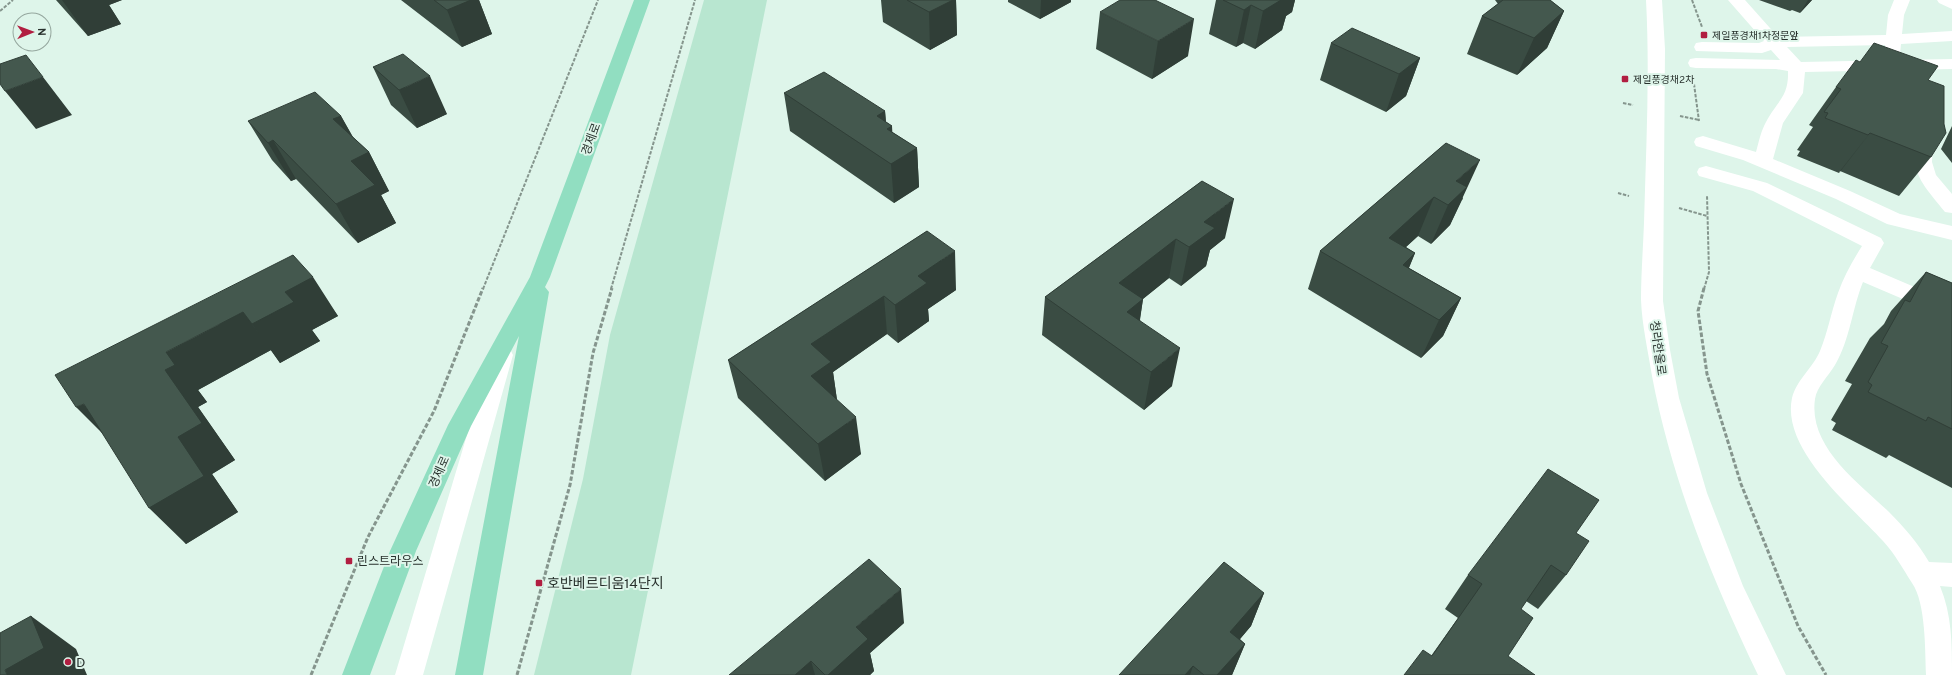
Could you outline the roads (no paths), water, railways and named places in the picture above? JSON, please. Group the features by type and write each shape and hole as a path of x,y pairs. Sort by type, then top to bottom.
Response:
{"main road":[{"name":"경제로","path":"356,675 406,544 460,425 540,277 642,0"},
{"name":"경제로","path":"469,675 540,277"}],"street":[{"name":"청라한울로","path":"1654,0 1657,49 1652,301 1663,379 1673,424 1705,521 1751,632 1772,675"},
{"path":"1736,0 1796,67 1798,80 1795,92 1791,102 1781,111 1772,127 1763,162"},
{"path":"1902,0 1896,15 1894,53 1908,83"},
{"path":"1945,0 1952,4"},
{"path":"1696,64 1776,64 1796,67 1850,66 1952,36"},
{"path":"1780,48 1826,42 1952,64"},
{"path":"1826,42 1850,66"},
{"path":"1702,47 1780,48 1838,54 1894,53"},
{"path":"1925,121 1923,162 1927,176 1952,207"},
{"path":"1703,142 1763,162 1843,195 1894,219 1952,233"},
{"path":"1706,172 1760,187 1874,243 1857,271 1848,294 1831,351 1824,367 1813,378 1804,392 1803,408 1806,426 1814,446 1827,466 1894,534 1920,573 1934,605 1938,630 1940,675"},
{"path":"1857,271 1952,312"},
{"path":"408,675 509,333"},
{"path":"1920,573 1952,575"}],"place":[{"name":"제일풍경채1차정문앞","path":"1704,35"},
{"name":"제일풍경채2차","path":"1625,79"},
{"name":"린스트라우스","path":"349,561"},
{"name":"호반베르디움14단지","path":"539,583"},
{"name":"D","path":"68,662"}]}
